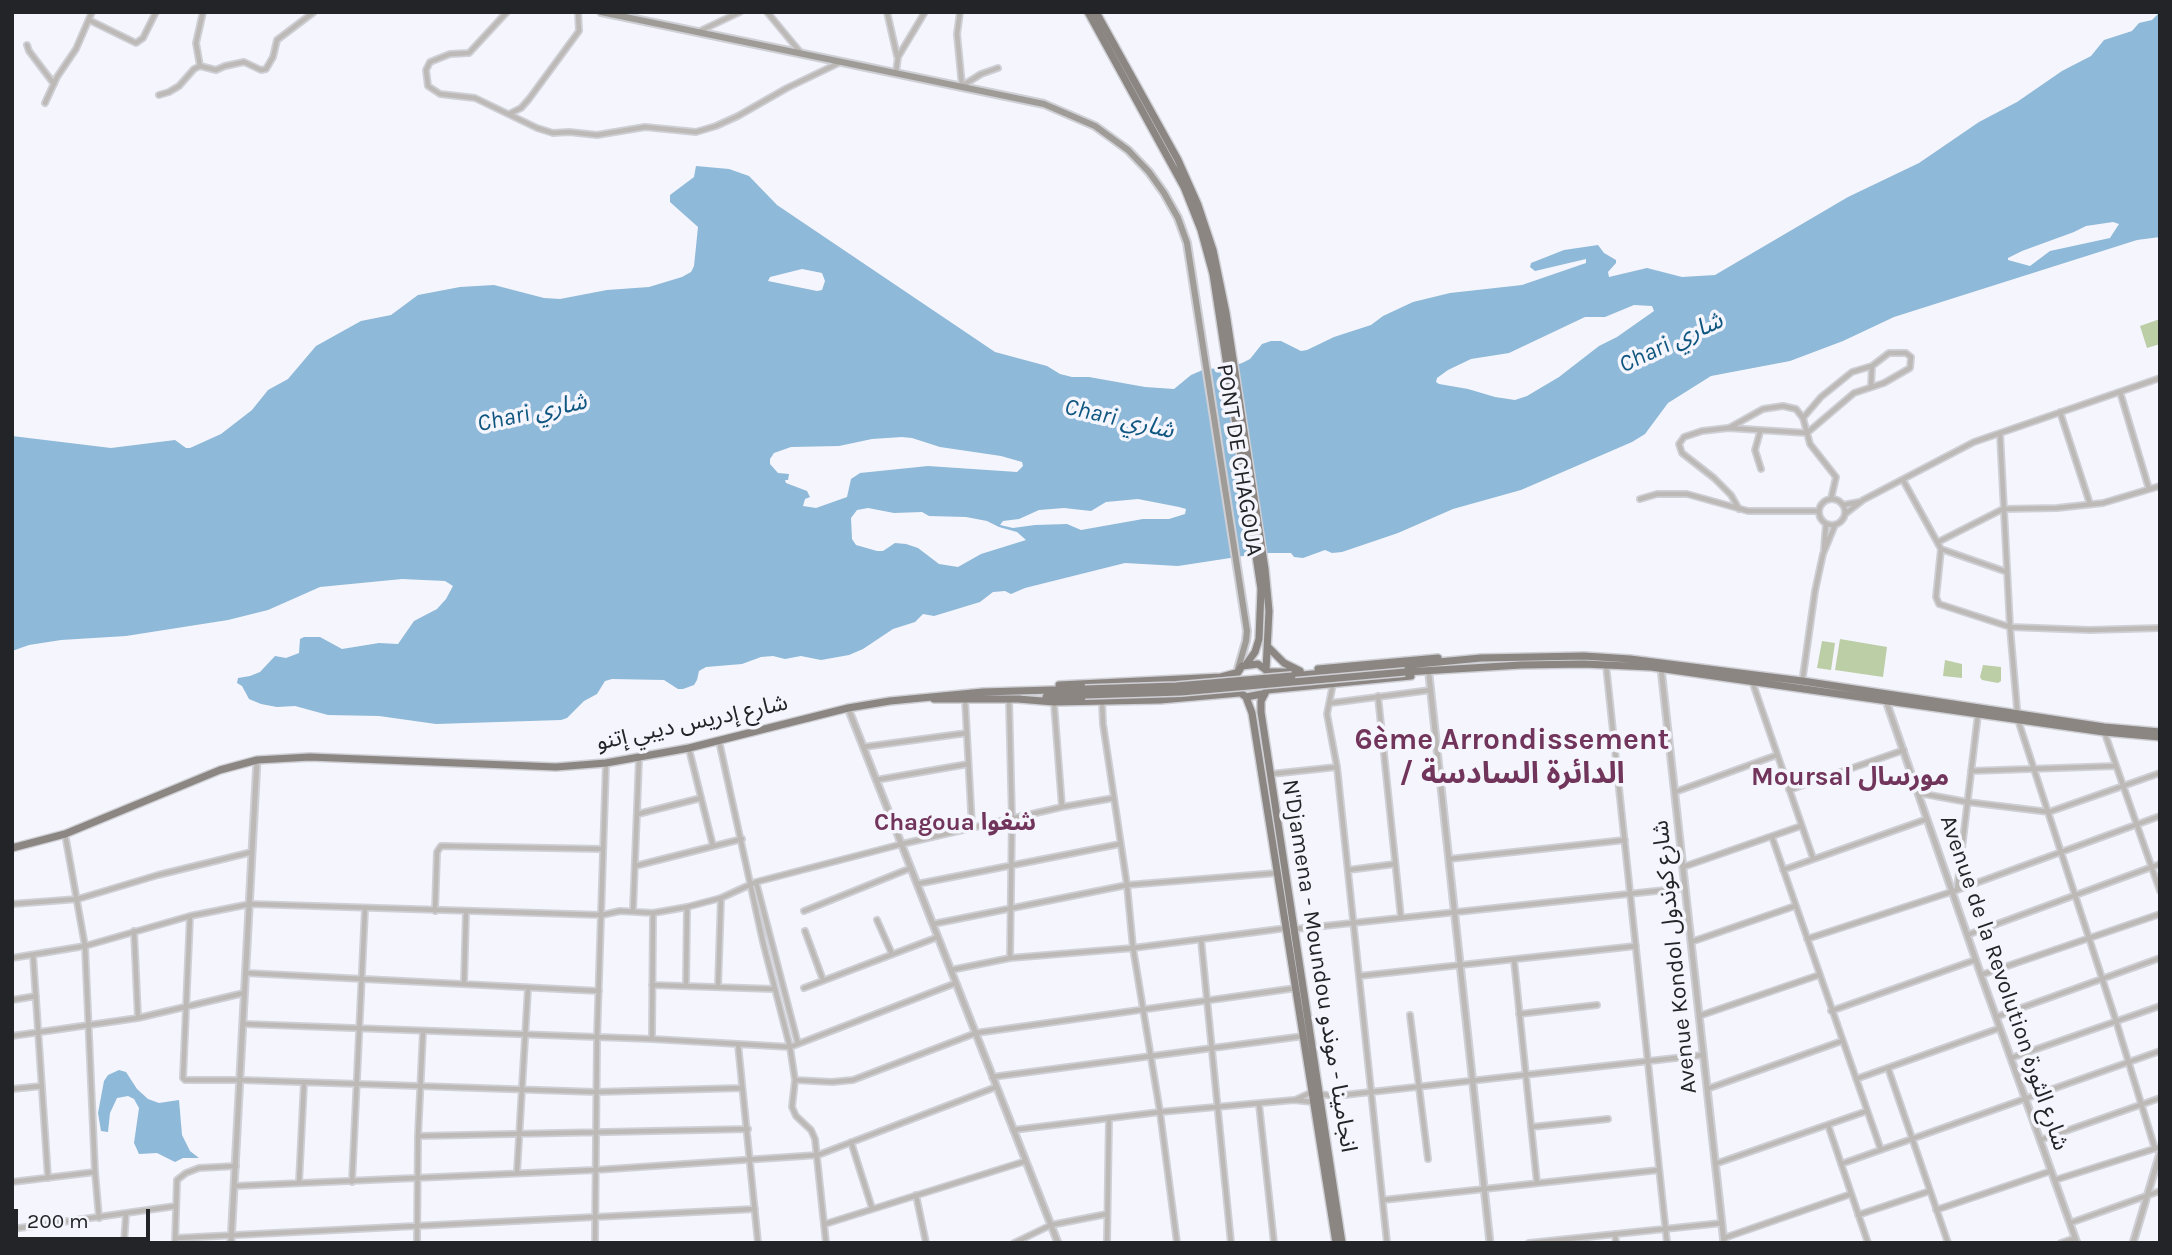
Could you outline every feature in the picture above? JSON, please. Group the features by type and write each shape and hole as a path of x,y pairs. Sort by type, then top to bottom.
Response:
{"main road":[{"name":"PONT DE CHAGOUA","path":"601,12 1044,104 1069,113 1111,136 1128,150 1164,193 1183,230 1194,279 1247,637 1237,671"},
{"path":"1088,12 1153,128 1193,208 1213,274 1269,611 1269,681 1265,692"},
{"path":"1096,12 1178,160 1198,205 1219,273 1228,352"},
{"path":"1018,695 1037,687 1209,678 1237,671 1247,663 1258,646 1262,569"},
{"path":"1268,646 1284,663 1301,671"},
{"path":"1247,663 1258,664 1267,671 1301,671 1405,660 1584,656 1630,659 2160,737"},
{"path":"1404,669 1481,658"},
{"path":"1404,669 1606,664 1801,684"},
{"path":"1018,695 1054,702 1243,695 1429,675 1474,667"},
{"name":"شارع إدريس ديبي إتنو","path":"12,848 65,834 220,771 257,760 310,757 556,767 639,758 848,708 961,693 1018,695 1085,692 1404,669"},
{"path":"1237,671 1234,684 1243,695"},
{"name":"N'Djamena - Moundou انجامينا - موندو","path":"1265,692 1261,712 1297,988 1342,1243"},
{"name":"شارع إدريس ديبي إتنو","path":"923,698 1009,699 1018,695"},
{"name":"N'Djamena - Moundou انجامينا - موندو","path":"1243,695 1252,713 1278,873 1290,929 1315,1093"},
{"path":"1885,697 1978,714 2018,716"},
{"path":"2104,729 2160,732"},
{"name":"N'Djamena - Moundou انجامينا - موندو","path":"1317,1103 1336,1243"}],"street":[{"path":"45,103 76,49 92,12"},
{"path":"89,20 136,43 142,38 156,12"},
{"path":"200,66 196,43 203,12"},
{"path":"159,94 179,86 200,66 216,71 244,62 261,70 266,69 273,57 277,40 314,12"},
{"path":"507,12 468,53 450,54 430,62 426,70 428,86 434,91 475,98 553,133 597,135 645,127 696,132 716,127 841,61"},
{"path":"508,114 521,108 529,99 579,31 578,12"},
{"path":"700,31 740,12"},
{"path":"767,12 801,53"},
{"path":"887,12 898,57 896,72"},
{"path":"898,57 925,12"},
{"path":"960,12 957,34 961,86 998,68"},
{"path":"27,45 54,85"},
{"path":"1739,509 1731,495 1679,449 1680,441 1688,435 1728,428 1807,433 1846,399 1910,368 1911,358 1906,353 1889,353 1872,366 1844,378 1821,397 1803,418"},
{"path":"1871,387 1872,366"},
{"path":"1728,428 1757,411 1775,407 1796,409 1803,418 1810,444 1836,477 1831,499 1823,503 1819,511 1821,520 1835,525 1863,500 1957,450 2160,378"},
{"path":"2120,392 2149,489"},
{"path":"2060,412 2090,505"},
{"path":"1760,432 1755,450 1761,469"},
{"path":"2000,433 2010,627 2018,716 2141,1104 2158,1149 2133,1243"},
{"path":"1903,481 1941,549 1936,597 1939,604 2010,627 2090,631 2160,628"},
{"path":"1938,542 2003,509 2090,505 2160,486"},
{"path":"1835,489 1845,514"},
{"path":"1640,499 1657,494 1687,494 1748,511 1819,511"},
{"path":"1831,499 1842,504 1863,500"},
{"path":"1801,684 1826,524"},
{"path":"1823,554 1835,525"},
{"path":"1941,549 2007,572"},
{"path":"1606,664 1667,1243"},
{"name":"Avenue Kondol شارع كوندول","path":"1661,668 1724,1240"},
{"path":"1429,675 1490,1243"},
{"path":"1751,680 1812,858"},
{"path":"1333,684 1327,714 1337,767 1387,1243"},
{"path":"1331,703 1431,690"},
{"path":"1378,696 1401,918"},
{"name":"Avenue de la Revolution شارع الثورة","path":"1885,697 1955,891 1980,975 2076,1240"},
{"path":"965,699 972,828"},
{"path":"1009,699 1012,819 1010,958"},
{"path":"1102,701 1133,948 1160,1112 1177,1243"},
{"path":"1054,702 1062,807"},
{"path":"848,708 1058,1243"},
{"path":"1955,891 1978,714"},
{"path":"2104,729 2160,891"},
{"path":"863,747 967,733"},
{"path":"719,741 763,942 790,1046 795,1080 793,1112 811,1129 818,1155 826,1243"},
{"path":"689,748 713,846"},
{"path":"1789,790 1903,750"},
{"path":"1675,792 1777,755"},
{"path":"633,912 639,758"},
{"path":"231,1243 257,760"},
{"path":"595,1243 597,1038 606,763"},
{"path":"876,780 968,764"},
{"path":"1970,771 2116,766"},
{"path":"1271,774 1337,767"},
{"path":"1919,793 2049,812 2160,773"},
{"path":"638,814 701,798"},
{"path":"12,958 85,946 190,916 250,904 466,912 602,915 612,912 653,913 721,898 756,882 902,844 1062,807 1114,798"},
{"path":"1807,939 1955,891 2160,816"},
{"path":"1783,870 1928,818"},
{"path":"1683,867 1801,826"},
{"path":"65,834 85,946 99,1218"},
{"path":"1772,837 1881,1150"},
{"path":"635,866 742,839"},
{"path":"1449,859 1625,840"},
{"path":"917,884 1120,845"},
{"path":"435,911 437,852 441,846 603,849"},
{"path":"12,904 78,900 158,875 252,852"},
{"path":"1348,870 1395,864"},
{"path":"1967,935 2160,864"},
{"path":"804,911 911,868"},
{"path":"933,924 1127,885 1278,873"},
{"path":"756,882 797,1044"},
{"path":"951,970 1010,958 1133,948 1685,888"},
{"path":"718,987 721,898"},
{"path":"1691,942 1795,906"},
{"path":"686,986 687,907"},
{"path":"352,1182 365,909"},
{"path":"464,984 466,912"},
{"path":"652,1038 653,913"},
{"path":"1980,975 2160,914"},
{"path":"190,916 183,1078 189,1081 241,1080 596,1092 742,1088"},
{"path":"877,920 892,954"},
{"path":"134,931 138,1018"},
{"path":"805,931 823,980"},
{"path":"804,988 938,937"},
{"path":"1201,939 1231,1243"},
{"path":"763,942 770,940"},
{"path":"1359,976 1636,946"},
{"path":"33,955 48,1178"},
{"path":"1996,1017 2160,958"},
{"path":"1514,960 1537,1183"},
{"path":"1831,1011 1975,960"},
{"path":"246,973 599,991"},
{"path":"1699,1016 1819,975"},
{"path":"244,1024 652,1038 790,1046 956,983"},
{"path":"652,985 774,989"},
{"path":"517,1172 528,988"},
{"path":"795,1080 853,1080 976,1033 1297,988"},
{"path":"12,1036 138,1018 244,993"},
{"path":"12,1000 36,996"},
{"path":"1519,1014 1597,1005"},
{"path":"2011,1058 2160,1006"},
{"path":"1410,1015 1428,1159"},
{"path":"1856,1079 2000,1028"},
{"path":"417,1243 422,1032"},
{"path":"992,1077 1305,1035"},
{"path":"1707,1089 1842,1041"},
{"path":"738,1044 758,1243"},
{"path":"1841,1164 2160,1051"},
{"path":"1013,1130 1160,1112 1294,1100 1315,1093 1335,1096 1703,1055"},
{"path":"1888,1068 1948,1243"},
{"path":"299,1184 304,1083"},
{"path":"12,1090 42,1086"},
{"path":"234,1186 595,1170 818,1155 996,1087"},
{"path":"1294,1100 1317,1103 1335,1096"},
{"path":"2040,1140 2160,1098"},
{"path":"1259,1104 1274,1243"},
{"path":"1715,1164 1867,1111"},
{"path":"1107,1243 1109,1118"},
{"path":"1531,1127 1608,1119"},
{"path":"1828,1125 1868,1243"},
{"path":"418,1136 748,1129"},
{"path":"851,1142 872,1208"},
{"path":"2055,1180 2158,1149"},
{"path":"825,1224 1026,1161"},
{"path":"236,1166 209,1167 186,1173 177,1180 176,1240 755,1209"},
{"path":"1383,1200 1659,1170"},
{"path":"1936,1210 2052,1170"},
{"path":"12,1182 95,1172"},
{"path":"1858,1215 1930,1191"},
{"path":"2070,1223 2160,1191"},
{"path":"1724,1240 1851,1194"},
{"path":"916,1195 926,1243"},
{"path":"12,1229 176,1206"},
{"path":"124,1243 126,1213"},
{"path":"1014,1243 1051,1224 1107,1214"},
{"path":"1529,1243 1722,1223"},
{"path":"1615,1234 1616,1243"},
{"path":"2061,1243 2076,1240"}],"green space":[{"path":"2160,319 2160,344 2147,348 2140,326"},
{"path":"1840,639 1887,647 1883,677 1835,670"},
{"path":"1822,641 1835,643 1831,670 1817,668"},
{"path":"1945,660 1962,664 1962,678 1943,676"},
{"path":"1983,665 2001,667 2001,681 1998,683 1982,680 1980,677"}],"water":[{"name":"Chari شاري","path":"2160,12 2160,237 2137,240 1894,317 1843,341 1790,361 1711,376 1668,403 1645,434 1632,442 1521,490 1453,509 1398,533 1342,552 1332,553 1325,550 1303,558 1294,557 1291,553 1263,553 1178,566 1125,563 1025,588 1011,594 1005,591 993,592 980,602 934,616 923,614 915,622 893,629 849,655 821,660 801,656 785,659 761,657 742,664 706,667 699,671 694,685 683,689 678,689 664,680 612,679 605,681 597,694 561,720 436,724 379,716 328,715 295,706 261,704 249,699 242,686 237,683 238,678 260,672 275,656 286,658 299,653 300,639 304,637 320,637 342,649 379,643 398,644 414,621 437,609 446,599 453,586 445,581 402,579 320,587 268,610 228,620 126,636 61,640 29,645 12,651 12,436 111,448 175,440 190,448 221,434 252,410 268,390 288,379 316,346 361,321 391,315 418,295 460,287 494,285 544,298 560,299 607,290 649,287 682,277 691,272 694,266 698,227 670,202 670,195 694,177 696,166 729,169 749,176 777,205 995,352 1047,366 1072,377 1174,389 1191,375 1205,369 1227,368 1242,363 1250,359 1262,344 1271,341 1281,341 1301,351 1307,350 1334,337 1371,325 1383,316 1413,302 1450,293 1522,285 1586,263 1586,259 1535,271 1530,267 1531,263 1564,250 1598,245 1604,253 1616,260 1608,272 1609,277 1647,268 1682,277 1715,275 1848,197 1919,163 1979,122 2091,56 2104,40 2132,31 2139,23 2152,20","holes":["2113,222 2119,224 2110,238 2050,251 2030,266 2008,260 2022,251 2086,226","802,269 822,273 825,281 822,290 817,291 768,281 770,277","1634,305 1652,306 1654,311 1599,346 1559,377 1515,400 1436,382 1437,378 1448,370 1471,359 1509,353 1585,317 1605,317","912,438 940,447 1001,456 1022,462 1023,466 1017,472 928,466 860,473 851,479 847,497 816,508 803,506 805,499 810,497 807,491 786,483 789,474 778,473 770,464 774,453 791,447 839,446 872,439","1138,499 1186,509 1185,514 1169,519 1143,519 1081,530 1067,524 1013,528 1000,525 1003,521 1019,519 1039,510 1064,508 1091,511 1106,502","868,508 894,513 922,512 929,516 966,517 1017,532 1026,540 981,554 958,567 939,564 918,548 906,544 895,543 883,551 856,545 852,539 851,518 857,510"]},
{"path":"119,1070 126,1072 137,1089 148,1099 159,1103 179,1100 182,1135 190,1151 199,1158 183,1158 175,1162 157,1153 139,1154 134,1143 139,1108 134,1099 128,1096 117,1098 110,1113 108,1132 101,1131 98,1113 104,1081 108,1075"}],"district":[{"name":"6ème Arrondissement / الدائرة السادسة","path":"1512,757"},
{"name":"Moursal مورسال","path":"1850,778"},
{"name":"Chagoua شغوا","path":"955,823"}]}
